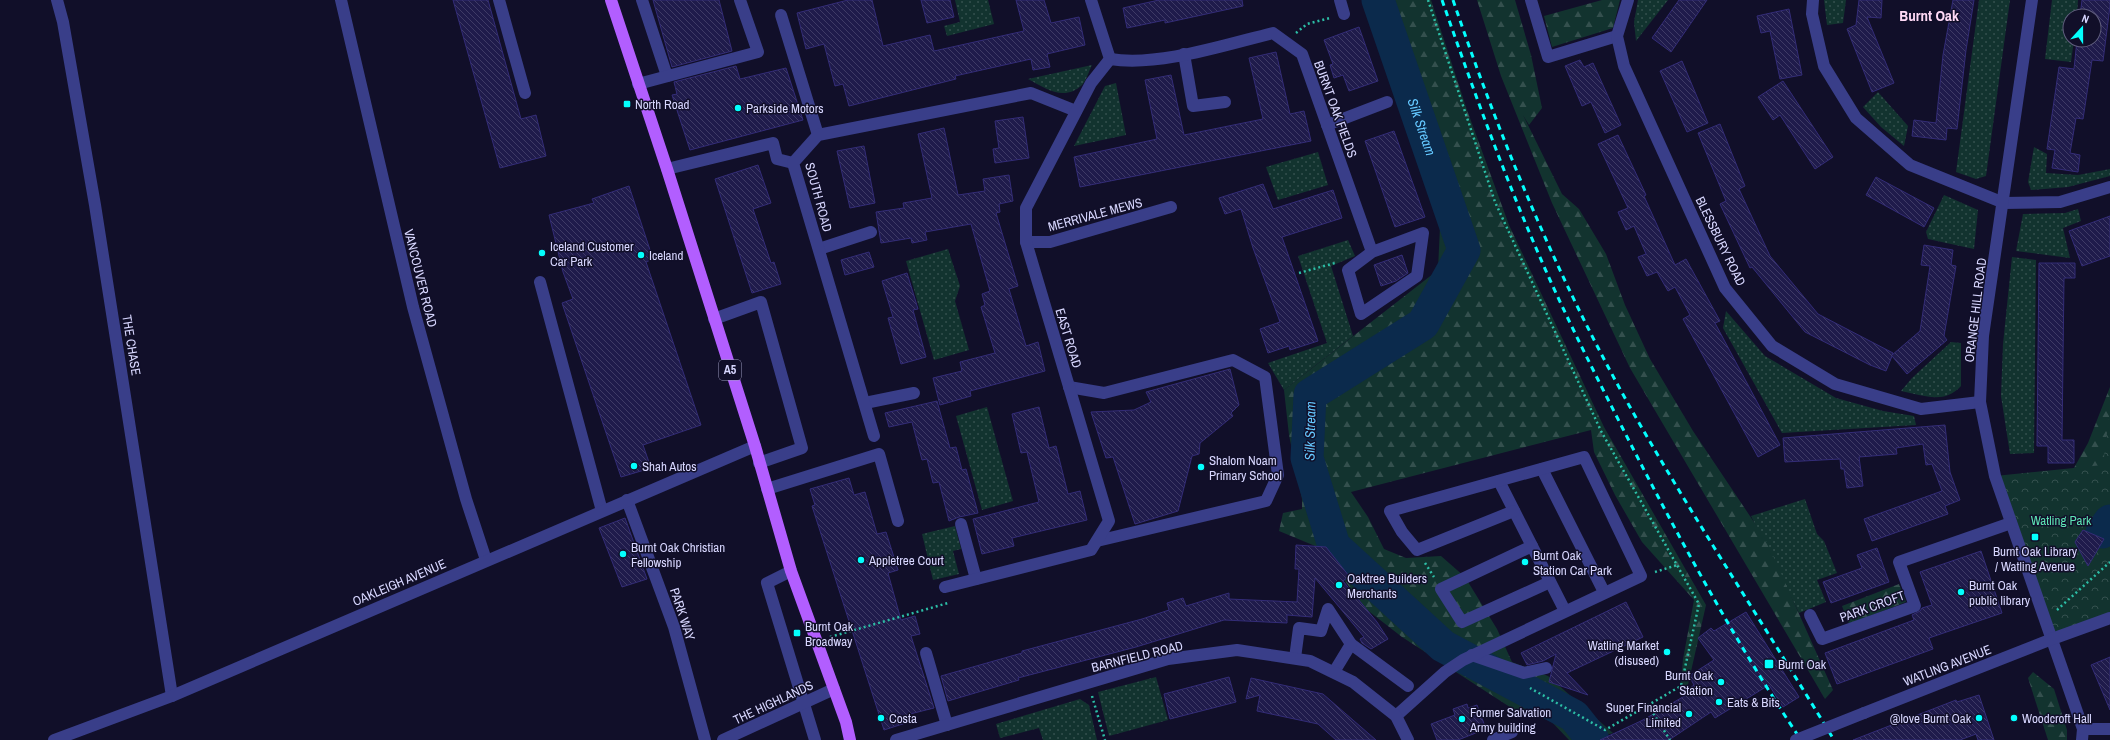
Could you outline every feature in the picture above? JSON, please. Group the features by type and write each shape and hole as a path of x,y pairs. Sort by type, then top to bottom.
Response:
{"main road":[{"name":"A5","path":"611,0 667,169 755,446 791,571 815,641 846,722 850,740"}],"street":[{"name":"THE CHASE","path":"57,0 63,22 96,213 172,696"},
{"name":"VANCOUVER ROAD","path":"341,0 413,307 466,499 486,560"},
{"path":"499,0 525,92"},
{"path":"642,0 667,76"},
{"path":"638,84 758,52 740,0"},
{"path":"1091,0 1110,59"},
{"path":"1340,0 1344,14"},
{"path":"1531,0 1548,57 1617,36 1628,0"},
{"path":"1813,0 1812,14 1824,66 1856,118 1910,165 2004,203 2060,202 2110,187"},
{"name":"ORANGE HILL ROAD","path":"2032,0 2004,203 1983,336 1980,402 1995,476 2047,620 2083,735"},
{"path":"781,15 818,135 1031,92 1076,111"},
{"name":"BURNT OAK FIELDS","path":"1110,59 1129,63 1184,54 1273,34 1302,54 1372,252"},
{"name":"BLESSBURY ROAD","path":"1617,36 1624,66 1724,288 1772,346 1835,384 1921,409 1980,402"},
{"path":"1184,54 1193,106 1225,102"},
{"name":"EAST ROAD","path":"945,587 1091,550 1109,522 1026,242 1026,208 1091,84 1110,59"},
{"path":"1327,125 1387,102"},
{"name":"SOUTH ROAD","path":"818,135 793,163 874,436"},
{"path":"667,169 773,143 777,159 793,163"},
{"name":"MERRIVALE MEWS","path":"1026,242 1050,242 1171,207"},
{"path":"819,249 870,232"},
{"path":"1423,233 1417,276 1361,314 1348,270 1372,252 1423,233"},
{"path":"540,282 602,511"},
{"path":"714,319 761,302 802,448 759,463"},
{"path":"1069,387 1104,393 1233,360 1265,377 1278,475 1266,501 1097,542"},
{"path":"865,403 914,393"},
{"name":"OAKLEIGH AVENUE","path":"54,740 172,696 486,560 755,446"},
{"path":"767,489 879,454 898,521"},
{"path":"1396,716 1445,672 1468,658 1604,592 1641,576 1584,457 1390,511 1402,532 1417,550 1514,510"},
{"path":"1542,469 1604,592"},
{"path":"1498,481 1565,611"},
{"name":"PARK WAY","path":"627,500 674,627 705,740"},
{"name":"PARK CROFT","path":"1810,615 1822,640 1915,606 1898,562 2011,523"},
{"path":"961,524 976,579"},
{"path":"1532,546 1442,589 1462,622 1550,582"},
{"path":"791,571 767,583 815,740"},
{"path":"1295,658 1300,628 1320,631 1328,609 1351,644 1408,686"},
{"name":"WATLING AVENUE","path":"1796,740 2052,639 2110,618"},
{"path":"1334,672 1351,644"},
{"name":"BARNFIELD ROAD","path":"896,740 1168,659 1237,650 1310,661 1334,672 1353,682 1396,716 1408,740"},
{"path":"926,653 947,725"},
{"path":"1468,658 1524,673 1546,668"},
{"name":"THE HIGHLANDS","path":"723,740 834,689"},
{"path":"2083,735 2110,729"},
{"path":"1493,740 1512,732"}],"path":[{"path":"1428,0 1496,202 1601,430 1699,604 1680,686 1605,730 1528,687"},
{"path":"1286,43 1307,24 1344,14"},
{"path":"1417,550 1442,589"},
{"path":"2047,620 2110,562"},
{"path":"1641,576 1677,565"},
{"path":"815,641 948,603 945,587"},
{"path":"1088,682 1104,740"},
{"path":"1648,705 1670,740"}],"green space":[{"path":"955,0 988,0 994,24 947,36 944,26 960,22"},
{"path":"1367,0 1431,0 1467,110 1509,225 1604,427 1706,605 1687,689 1680,692 1683,659 1694,600 1642,542 1615,495 1594,452 1591,430 1351,492 1368,517 1384,549 1406,558 1441,556 1465,577 1497,629 1512,662 1548,676 1613,733 1586,740 1569,740 1549,719 1516,711 1402,637 1366,609 1320,548 1279,531 1283,513 1302,509 1302,499 1289,435 1284,390 1438,270 1440,227"},
{"path":"1477,0 1515,0 1531,55 1542,108 1529,125 1523,115 1562,194 1579,209 1606,254 1625,305 1650,359 1693,431 1766,540 1833,690 1825,699 1630,368 1552,203 1501,76"},
{"path":"1602,0 1620,0 1613,28 1552,47 1544,16"},
{"path":"1638,0 1668,0 1636,41 1634,22"},
{"path":"1824,0 1846,0 1843,23 1827,25"},
{"path":"1979,0 2010,0 1986,176 1976,179 1956,172"},
{"path":"2052,0 2078,0 2078,8 2062,8 2062,48 2073,48 2071,62 2045,59"},
{"path":"1092,65 1082,85 1075,90 1068,92 1055,92 1028,79"},
{"path":"1116,83 1126,135 1074,146 1105,86"},
{"path":"1878,92 1908,126 1904,146 1881,127 1863,107"},
{"path":"2034,147 2047,154 2046,173 2078,175 2110,169 2110,176 2068,187 2031,190 2028,182"},
{"path":"1318,152 1328,185 1278,200 1266,167"},
{"path":"1944,195 1978,210 1974,249 1928,239 1926,232"},
{"path":"2078,209 2081,221 2063,228 2070,258 2016,251 2023,214 2065,213"},
{"path":"1348,240 1355,256 1331,266 1353,336 1284,390 1268,363 1327,343 1298,256"},
{"path":"948,249 960,286 955,301 969,350 934,360 906,261"},
{"path":"2012,257 2036,260 2034,453 2010,454 2001,396 2003,344"},
{"path":"1726,311 1765,356 1836,398 1883,411 1914,416 1916,425 1782,433 1723,328"},
{"path":"1951,342 1961,343 1961,386 1954,392 1940,397 1925,396 1901,391 1912,378"},
{"path":"2110,387 2110,583 2070,475 2088,443"},
{"path":"987,407 1013,501 982,510 956,416"},
{"name":"Watling Park","path":"2110,409 2110,620 2052,641 1995,476 2103,465"},
{"path":"1805,499 1817,534 1824,541 1837,573 1817,580 1826,602 1799,613 1751,516"},
{"path":"955,526 961,549 953,551 959,574 933,580 922,534"},
{"path":"1899,584 1906,602 1849,624 1842,606"},
{"path":"2033,672 2054,689 2067,730 2067,740 2048,740 2028,678"},
{"path":"1156,677 1168,720 1109,736 1098,692"},
{"path":"1080,699 1089,705 1097,740 1043,740 1039,728 1000,738 996,724"}],"building":[{"path":"453,0 488,0 521,119 536,115 546,156 500,168"},
{"path":"653,0 719,0 732,51 672,67"},
{"path":"848,0 872,0 883,46 930,35 934,51 1024,31 1016,0 1044,0 1051,23 1079,17 1085,45 1047,54 1050,67 1033,70 1031,59 955,76 956,79 849,106 843,84 835,86 824,44 806,49 797,13"},
{"path":"921,0 950,0 954,17 927,23"},
{"path":"1159,0 1242,0 1243,6 1165,23 1165,20 1127,28 1123,8"},
{"path":"1679,0 1707,0 1671,52 1652,38"},
{"path":"1859,0 1882,0 1881,18 1867,17 1894,83 1872,92 1847,29 1856,25"},
{"path":"1953,0 1974,0 1966,50 1957,129 1947,128 1946,140 1912,136 1914,120 1936,123 1943,55"},
{"path":"2082,0 2110,0 2103,61 2092,60 2083,119 2076,118 2070,153 2080,155 2078,172 2052,168 2055,150 2047,149 2059,67 2074,69 2076,48 2102,48 2102,8 2081,8"},
{"path":"1789,9 1802,75 1780,79 1770,31 1761,33 1757,16"},
{"path":"1359,27 1378,81 1349,91 1343,75 1334,78 1330,65 1333,64 1324,40"},
{"path":"1276,52 1290,114 1304,111 1311,141 1080,187 1074,157 1157,139 1145,80 1171,75 1184,135 1263,119 1249,58"},
{"path":"1580,60 1584,67 1593,63 1621,125 1605,133 1591,102 1582,106 1565,66"},
{"path":"1682,61 1708,123 1687,132 1660,71"},
{"name":"Parkside Motors","path":"736,66 740,79 786,68 803,120 690,150 672,95 677,94 674,82"},
{"path":"1783,81 1833,157 1815,169 1780,115 1773,120 1758,97"},
{"path":"1023,117 1029,158 995,163 993,149 999,148 995,121"},
{"path":"1720,124 1745,186 1739,189 1770,256 1818,314 1893,353 1892,355 1920,331 1930,266 1921,265 1924,245 1953,250 1951,265 1956,266 1944,336 1947,340 1907,374 1892,356 1886,371 1870,365 1805,332 1752,267 1750,268 1720,204 1726,201 1698,133"},
{"path":"944,128 958,195 985,191 983,179 1009,175 1013,201 999,204 1000,212 996,213 1018,286 1009,289 1026,346 1038,342 1045,371 970,391 971,396 940,405 933,378 962,371 960,362 995,353 981,307 985,305 982,294 990,291 971,224 925,232 927,240 912,243 911,238 881,243 876,212 904,208 903,203 932,198 918,134"},
{"path":"1394,131 1425,217 1395,227 1365,141"},
{"path":"1618,135 1646,195 1644,196 1675,265 1686,259 1720,321 1715,323 1780,445 1758,457 1683,319 1690,315 1675,287 1668,291 1657,272 1647,276 1638,257 1646,254 1634,226 1626,230 1618,212 1628,208 1598,144"},
{"path":"864,146 875,203 850,208 837,151"},
{"path":"758,165 771,203 753,209 771,263 774,262 781,284 752,293 715,179"},
{"path":"1876,177 1934,208 1924,227 1866,195"},
{"path":"1263,184 1273,209 1333,190 1342,218 1282,237 1318,341 1290,350 1289,346 1268,353 1260,329 1280,322 1253,248 1241,209 1225,214 1219,198"},
{"path":"629,186 653,259 646,262 701,425 643,445 651,468 621,477 562,303 573,299 563,272 549,215 594,203 592,199"},
{"path":"2110,216 2110,256 2082,266 2069,231"},
{"path":"869,252 874,267 845,275 841,260"},
{"path":"1402,255 1408,273 1396,281 1381,286 1374,265"},
{"path":"2039,263 2075,263 2075,278 2064,278 2062,440 2074,440 2074,463 2048,463 2048,446 2037,446"},
{"path":"907,273 918,309 913,310 926,357 901,364 888,318 893,317 882,281"},
{"path":"1230,369 1239,405 1231,413 1233,416 1200,443 1199,454 1192,456 1178,511 1135,524 1113,457 1106,458 1091,412 1134,410 1151,402 1146,392"},
{"path":"937,401 950,448 956,447 962,470 966,469 978,513 949,521 939,482 933,483 927,459 922,460 912,422 889,427 885,413"},
{"path":"1039,407 1049,448 1056,446 1068,494 1080,491 1087,520 1012,538 1014,546 982,554 973,519 1039,502 1027,452 1021,453 1012,414"},
{"path":"1945,425 1950,472 1960,500 1945,506 1948,514 1872,541 1864,519 1942,491 1932,464 1926,465 1923,444 1896,448 1897,454 1859,457 1863,486 1847,488 1844,469 1841,469 1840,459 1785,462 1783,438"},
{"path":"849,478 854,495 865,492 877,534 886,532 898,570 888,573 901,620 915,616 920,634 911,636 934,708 910,714 912,721 884,730 812,506 815,505 810,489"},
{"name":"Burnt Oak Christian Fellowship","path":"625,518 647,579 622,587 599,528"},
{"path":"2083,530 2104,539 2088,566 2075,542"},
{"path":"1296,545 1326,547 1349,576 1343,581 1377,622 1388,639 1371,649 1362,643 1360,639 1364,637 1315,578 1312,617 1287,615 1287,623 1224,620 1136,647 1018,678 1019,680 948,701 941,676 1022,653 1022,651 1142,619 1169,610 1167,603 1183,598 1186,606 1229,593 1229,599 1297,602 1299,569 1295,569"},
{"path":"1877,548 1889,582 1831,603 1823,582 1862,568 1857,555"},
{"path":"1981,551 2002,613 1929,638 1933,649 1837,684 1825,653 1914,620 1912,615 1920,611 1922,608 1932,605 1920,572"},
{"path":"1626,602 1643,637 1567,673 1588,695 1549,682 1556,654 1543,661 1527,665 1521,653"},
{"path":"1746,612 1799,697 1783,707 1769,685 1715,718 1711,712 1669,740 1600,740 1643,720 1688,694 1686,691 1694,685 1689,676 1714,660 1698,638 1711,628 1714,631"},
{"path":"2110,657 2110,710 2091,665"},
{"path":"1229,677 1236,702 1170,719 1164,694"},
{"path":"1251,678 1323,694 1376,740 1336,740 1318,724 1257,711 1260,695 1246,699"},
{"path":"1979,695 1994,740 1978,740 1976,734 1960,740 1853,740 1956,700 1957,702"},
{"name":"Former Salvation Army building","path":"1467,704 1468,708 1477,705 1486,729 1458,740 1437,740 1431,724 1455,715 1453,709"}],"waterway":[{"name":"Silk Stream","path":"1378,0 1464,250 1423,324 1310,395 1307,458 1334,546 1443,646 1574,716 1593,740"},
{"path":"2102,532 2110,521"}],"railway":[{"path":"1442,0 1475,94 1523,217 1546,271 1578,338 1685,547 1752,664 1801,740"},
{"path":"1453,0 1471,53 1532,208 1578,308 1603,358 1679,491 1834,740"}],"place":[{"name":"North Road","path":"627,104"},
{"name":"Parkside Motors","path":"738,108"},
{"name":"Iceland Customer Car Park","path":"542,253"},
{"name":"Iceland","path":"641,255"},
{"name":"Shah Autos","path":"634,466"},
{"name":"Shalom Noam Primary School","path":"1201,467"},
{"name":"Burnt Oak Library / Watling Avenue","path":"2035,537"},
{"name":"Burnt Oak Christian Fellowship","path":"623,554"},
{"name":"Appletree Court","path":"861,560"},
{"name":"Burnt Oak Station Car Park","path":"1525,562"},
{"name":"Oaktree Builders Merchants","path":"1339,585"},
{"name":"Burnt Oak public library","path":"1961,592"},
{"name":"Burnt Oak Broadway","path":"797,633"},
{"name":"Watling Market (disused)","path":"1667,652"},
{"name":"Burnt Oak","path":"1769,664"},
{"name":"Burnt Oak Station","path":"1721,682"},
{"name":"Eats & Bits","path":"1719,702"},
{"name":"Super Financial Limited","path":"1689,714"},
{"name":"Costa","path":"881,718"},
{"name":"@love Burnt Oak","path":"1979,718"},
{"name":"Woodcroft Hall","path":"2014,718"},
{"name":"Former Salvation Army building","path":"1462,719"}],"district":[{"name":"Burnt Oak","path":"1929,16"}]}
